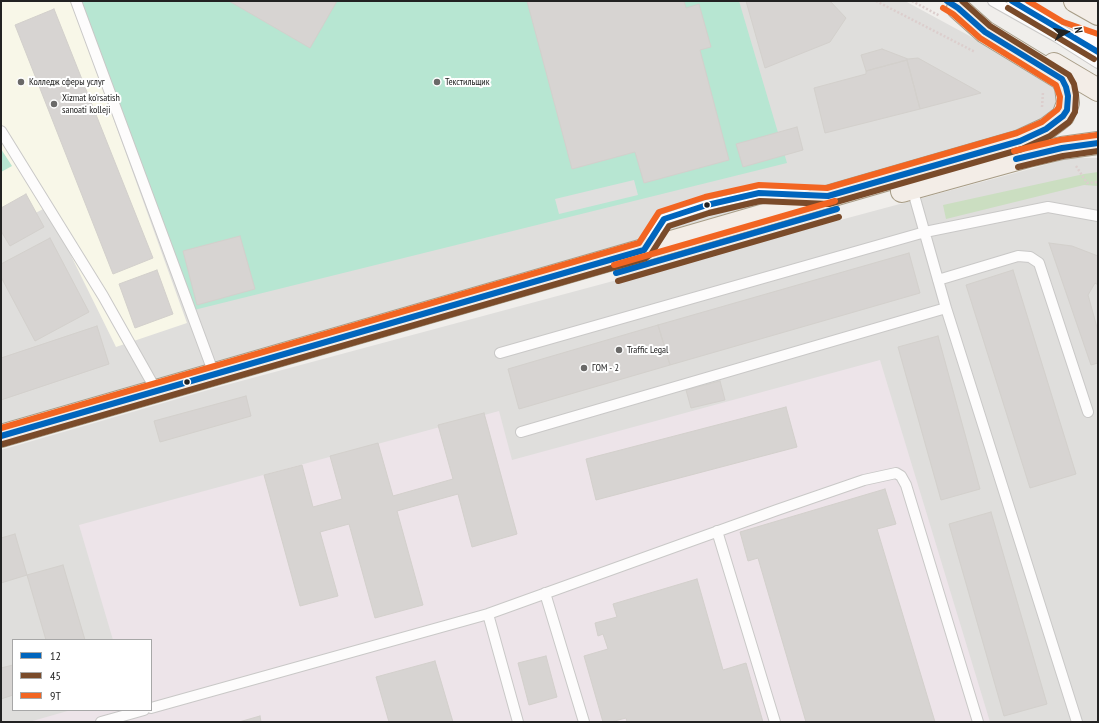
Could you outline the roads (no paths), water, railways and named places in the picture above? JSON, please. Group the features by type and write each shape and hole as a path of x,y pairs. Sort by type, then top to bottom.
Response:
{"main road":[{"path":"1075,1 1098,14"},
{"path":"1,450 110,411 156,390 1020,141 1046,129 1063,116 1066,110 1068,96 1062,79 985,32 952,4"},
{"path":"952,4 1098,90"},
{"path":"1,436 110,411 1032,155 1062,148 1098,143"}],"lane":[{"path":"76,1 214,374"},
{"path":"993,1 1098,52"},
{"path":"1012,1 1098,63"},
{"path":"1058,33 1098,42"},
{"path":"1,131 102,296 156,390"},
{"path":"912,188 946,308 1077,722"},
{"path":"500,353 925,232 1048,207 1098,216"},
{"path":"938,280 1018,256 1030,257 1039,263 1088,412"},
{"path":"521,432 946,308"},
{"path":"152,708 488,614 717,531 864,480 896,473 901,476 906,485 978,722"},
{"path":"717,531 775,722"},
{"path":"545,594 584,722"},
{"path":"488,614 518,722"},
{"path":"101,722 140,711"}],"place":[{"name":"Колледж сферы услуг","path":"21,82"},
{"name":"Текстильщик","path":"437,82"},
{"name":"Xizmat ko'rsatish sanoati kolleji","path":"54,104"},
{"name":"Traffic Legal","path":"619,350"},
{"name":"ГОМ - 2","path":"584,368"}]}
